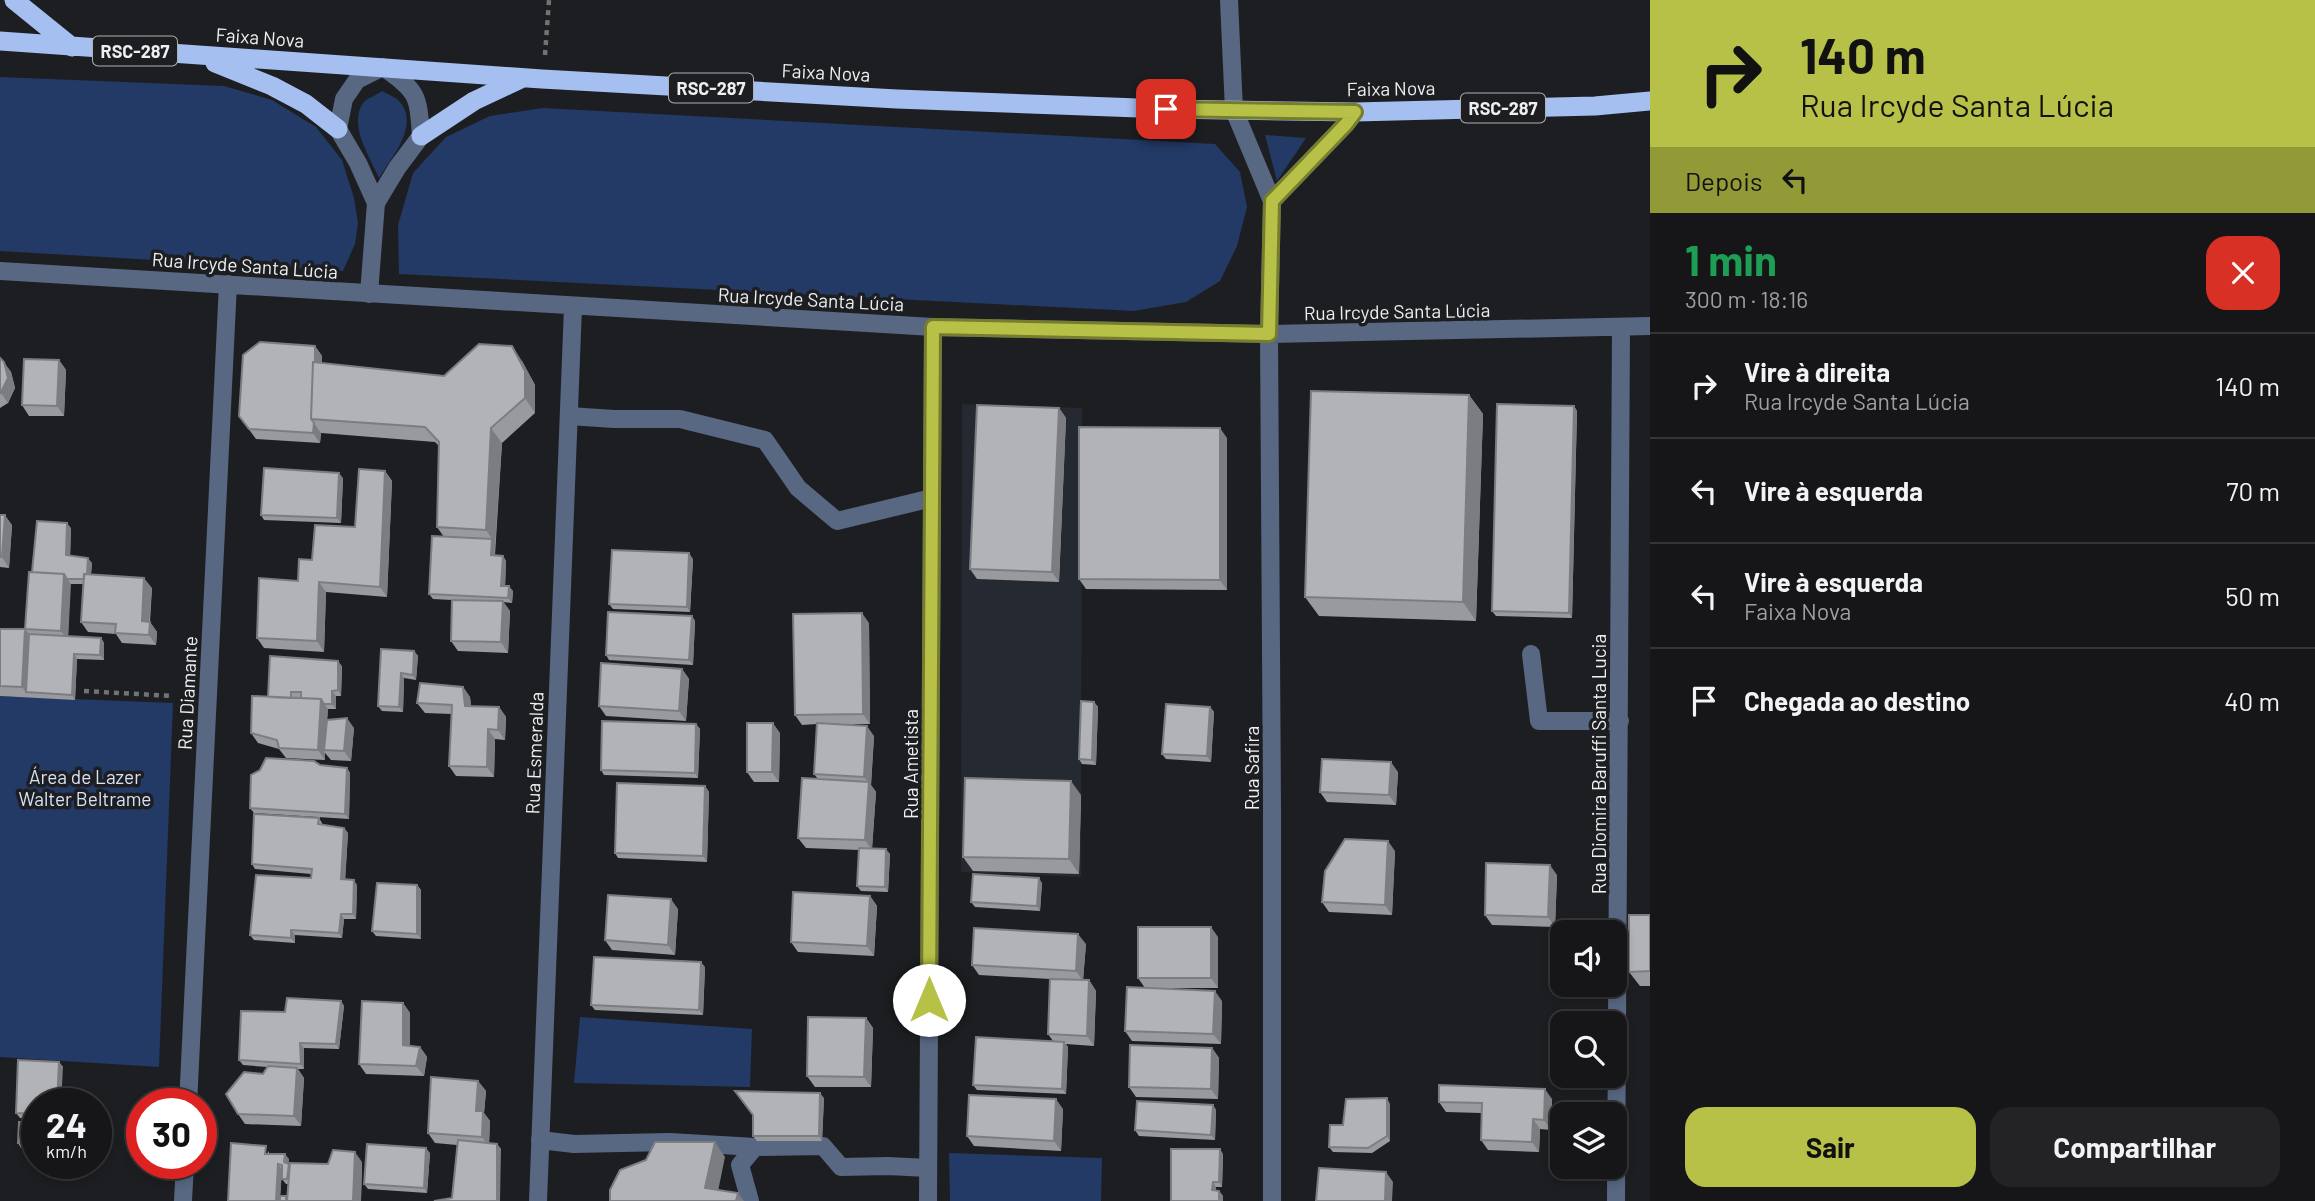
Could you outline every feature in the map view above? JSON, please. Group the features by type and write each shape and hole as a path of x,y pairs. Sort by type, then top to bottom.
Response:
{"highway":[{"path":"14,0 72,47"},
{"name":"Faixa Nova","path":"0,41 524,77 897,99 1355,112 1595,106 1650,101"},
{"path":"198,55 272,86 306,104 338,129"},
{"path":"421,136 474,101 524,77"}],"street":[{"path":"1228,0 1234,110 1272,201 1355,112"},
{"path":"369,294 376,203 421,136 418,103 408,85 383,67 356,80 344,99 338,129 358,163 376,203"},
{"name":"Rua Safira","path":"1272,201 1269,334 1272,1201"},
{"name":"Rua Ircyde Santa Lúcia","path":"0,271 933,327 1269,334 1650,326"},
{"name":"Rua Diamante","path":"189,1088 228,284"},
{"name":"Rua Esmeralda","path":"538,1201 573,307"},
{"name":"Rua Ametista","path":"928,1201 933,327"},
{"name":"Rua Diomira Baruffi Santa Lucia","path":"1616,1201 1621,328"},
{"path":"569,416 680,419 765,440 798,488 836,521 932,498"},
{"path":"1531,654 1539,721 1620,722"},
{"path":"540,1140 574,1143 670,1142 755,1147 823,1146 841,1167 928,1168"},
{"path":"750,1201 740,1166 755,1147"},
{"path":"183,1201 184,1179"}],"path":[{"path":"546,41 549,0"},
{"path":"84,691 173,696"}],"shaded area":[{"path":"962,404 1082,408 1081,877 961,872"}],"green space":[{"path":"0,77 224,86 272,100 316,127 342,160 354,198 358,223 355,244 343,271 0,251"},
{"path":"382,91 397,99 407,118 403,139 379,178 362,141 358,121 363,103"},
{"path":"543,108 1215,144 1240,172 1247,207 1237,246 1220,281 1186,302 1134,311 399,274 398,225 413,173 446,137 490,116"},
{"path":"1265,135 1306,138 1277,181"},
{"name":"Área de Lazer Walter Beltrame","path":"0,696 173,703 159,1067 0,1057"},
{"path":"580,1017 752,1029 750,1087 574,1083"},
{"path":"949,1153 1102,1158 1101,1201 950,1201"}],"building":[{"path":"260,342 315,346 311,419 314,423 313,433 249,429 239,416 243,355"},
{"path":"479,344 512,346 525,371 525,398 491,428 486,530 437,527 439,442 425,427 311,419 313,362 444,376"},
{"path":"0,358 4,362 8,378 0,394"},
{"path":"24,359 59,360 57,406 22,405"},
{"path":"1311,391 1469,395 1463,602 1305,597"},
{"path":"1497,404 1574,406 1569,613 1492,611"},
{"path":"977,405 1059,408 1052,572 970,569"},
{"path":"1079,427 1220,428 1220,580 1079,579"},
{"path":"264,468 339,473 337,518 261,515"},
{"path":"359,469 385,471 380,587 319,582 317,641 257,638 259,578 298,581 299,559 312,560 315,525 355,527"},
{"path":"0,515 5,515 2,557 0,557"},
{"path":"37,521 67,523 66,555 88,558 84,579 67,579 64,574 32,572"},
{"path":"432,536 492,539 491,555 503,556 501,586 509,586 508,598 429,594"},
{"path":"612,550 689,553 687,607 609,604"},
{"path":"29,572 64,574 61,631 25,629"},
{"path":"84,574 144,578 142,621 150,622 149,635 115,633 116,624 81,622"},
{"path":"452,600 503,601 501,642 451,641"},
{"path":"608,612 692,616 689,660 606,655"},
{"path":"862,613 863,714 795,715 793,614"},
{"path":"0,629 25,629 22,687 0,686"},
{"path":"29,634 101,638 100,655 74,654 72,695 26,692"},
{"path":"381,649 414,651 413,675 401,673 399,707 378,706"},
{"path":"270,656 338,661 338,690 332,691 332,704 324,704 321,699 301,698 301,692 291,692 291,698 268,697"},
{"path":"601,663 682,669 679,711 599,706"},
{"path":"420,683 463,687 465,706 499,707 498,730 488,729 487,767 449,766 452,705 417,703"},
{"path":"252,696 321,699 318,750 279,748 277,740 251,733"},
{"path":"1081,701 1094,702 1092,760 1079,759"},
{"path":"1166,704 1210,707 1207,756 1162,754"},
{"path":"347,718 344,751 324,750 327,720"},
{"path":"602,721 696,724 695,773 601,770"},
{"path":"747,723 773,723 772,772 747,772"},
{"path":"817,723 867,726 864,777 814,774"},
{"path":"266,758 314,761 320,765 347,768 345,814 250,808 251,775 260,770"},
{"path":"1322,759 1391,762 1389,795 1320,792"},
{"path":"802,778 869,782 865,840 798,838"},
{"path":"965,778 1071,781 1069,859 963,857"},
{"path":"617,783 705,786 703,856 615,853"},
{"path":"254,814 319,818 318,824 344,828 341,879 354,880 353,914 341,914 339,933 291,930 291,938 250,935 256,875 311,878 312,869 252,864"},
{"path":"1345,839 1388,841 1385,905 1322,902 1325,871"},
{"path":"859,848 886,849 885,887 857,886"},
{"path":"1486,863 1550,865 1548,917 1485,915"},
{"path":"973,874 1039,878 1037,906 971,902"},
{"path":"377,883 417,885 417,934 372,931"},
{"path":"793,892 870,896 867,946 791,942"},
{"path":"608,895 671,899 668,945 605,940"},
{"path":"1629,915 1650,915 1650,971 1629,972"},
{"path":"1138,927 1211,927 1211,978 1138,978"},
{"path":"974,928 1078,934 1076,971 972,965"},
{"path":"594,957 701,962 699,1010 591,1005"},
{"path":"1050,979 1089,980 1087,1036 1048,1034"},
{"path":"1127,987 1215,991 1213,1034 1125,1031"},
{"path":"287,998 341,1001 336,1044 300,1043 301,1064 239,1060 241,1011 285,1012"},
{"path":"362,1001 403,1003 403,1045 420,1047 416,1066 359,1064"},
{"path":"808,1017 866,1018 864,1077 807,1076"},
{"path":"976,1037 1064,1042 1062,1089 973,1085"},
{"path":"1130,1045 1212,1048 1211,1089 1129,1087"},
{"path":"18,1060 59,1062 58,1088 21,1088 21,1113 16,1113"},
{"path":"268,1066 297,1068 294,1116 238,1114 226,1094 244,1072 263,1074"},
{"path":"431,1077 478,1081 476,1111 483,1111 482,1137 428,1133"},
{"path":"1439,1085 1545,1089 1544,1120 1533,1119 1532,1142 1481,1140 1482,1103 1439,1102"},
{"path":"735,1091 820,1093 819,1136 753,1136 753,1115"},
{"path":"969,1095 1056,1099 1054,1141 967,1136"},
{"path":"1387,1098 1387,1136 1368,1148 1329,1147 1330,1125 1343,1125 1346,1099"},
{"path":"1137,1101 1213,1105 1211,1135 1135,1130"},
{"path":"19,1122 21,1122 21,1143 18,1143"},
{"path":"458,1140 497,1144 497,1201 434,1201 452,1198"},
{"path":"655,1142 715,1142 705,1188 738,1193 736,1201 610,1201 610,1190 620,1170 646,1160"},
{"path":"231,1143 266,1146 265,1154 285,1154 284,1162 289,1164 287,1179 282,1179 282,1165 278,1164 276,1201 228,1201"},
{"path":"367,1144 426,1148 424,1188 364,1184"},
{"path":"1171,1149 1220,1149 1219,1182 1213,1182 1212,1190 1219,1191 1219,1201 1171,1201"},
{"path":"333,1150 355,1152 353,1201 287,1201 290,1163 328,1164"},
{"path":"1319,1168 1386,1172 1385,1201 1316,1201"}],"route":[{"path":"929,1000 933,327 1269,334 1272,201 1355,112 1166,109"}]}
